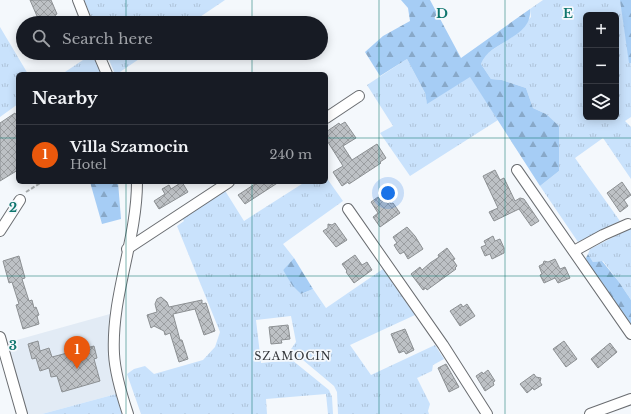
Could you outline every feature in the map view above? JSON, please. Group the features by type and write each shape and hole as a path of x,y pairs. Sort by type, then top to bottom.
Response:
{"street":[{"path":"78,0 84,16"},
{"path":"101,60 106,72"},
{"path":"328,117 359,96"},
{"path":"517,170 631,334"},
{"path":"128,414 114,356 114,329 117,302 134,216 137,184"},
{"path":"127,249 226,184"},
{"path":"0,231 20,200"},
{"path":"348,209 443,345 487,414"},
{"path":"574,251 603,234 628,224"},
{"path":"0,337 22,414"},
{"path":"590,414 631,399"}],"path":[{"path":"20,200 28,191 39,184"}],"shaded area":[{"path":"110,314 109,365 116,394 42,414 26,414 6,343"}],"green space":[{"path":"84,0 225,0 201,16 91,16"},
{"path":"401,0 430,0 461,58 530,9 529,19 525,27 518,34 492,50 485,56 481,64 491,79 502,80 526,88 533,108 546,114 559,126 559,171 540,186 470,77 427,104 425,93 407,59 380,76 365,52 383,36 410,21 408,8"},
{"path":"543,0 631,0 631,117 625,121 631,127 631,179 603,138 575,158 620,221 578,242 540,186 559,171 546,114 533,108 526,88 502,80 491,79 481,64 483,56 512,37 531,17 530,9"},
{"path":"620,0 631,0 631,63 629,63"},
{"path":"0,27 16,54 16,60 20,60 27,72 16,72 16,105 0,117"},
{"path":"407,59 425,93 427,103 470,76 498,120 410,176 380,133 393,126 367,85"},
{"path":"83,60 97,60 102,72 65,72"},
{"path":"109,60 138,60 120,72 114,72"},
{"path":"328,180 343,201 283,244 294,258 283,270 301,294 313,289 326,308 383,269 415,315 350,345 371,375 435,345 444,359 433,365 432,371 417,378 430,404 428,411 429,414 338,414 337,392 334,386 303,360 289,352 296,342 291,316 256,320 261,363 292,360 329,390 332,397 333,414 328,414 326,394 266,399 267,414 141,414 127,374 134,369 145,366 154,374 203,360 215,347 220,332 177,226 184,221 182,218 224,189 244,221 302,184 328,184"},
{"path":"91,184 118,184 121,219 102,224"},
{"path":"631,228 631,300 603,261 593,262 588,254 590,249"},
{"path":"588,254 593,262 602,261 631,300 631,326 587,262 586,258"},
{"path":"294,258 313,289 301,294 292,285 283,270"},
{"path":"116,394 122,414 42,414"}],"building":[{"path":"30,0 51,0 57,14 56,16 37,16"},
{"path":"15,113 16,115 16,171 0,181 0,123"},
{"path":"345,122 356,138 343,146 352,160 377,144 386,158 380,162 381,163 349,184 348,182 342,186 333,172 343,166 328,142 328,131 339,123 340,125"},
{"path":"495,170 500,180 504,178 515,201 520,198 524,199 539,221 531,226 519,209 494,221 489,212 498,208 483,176"},
{"path":"622,182 631,195 624,200 628,206 620,212 607,193"},
{"path":"179,184 183,184 188,192 159,209 154,201 165,194 162,189 169,185 171,189"},
{"path":"255,184 276,184 245,204 238,195"},
{"path":"378,197 381,201 386,198 391,204 393,203 400,213 380,227 373,217 378,213 371,202"},
{"path":"335,223 347,240 336,247 323,231 328,228 328,224 332,225"},
{"path":"407,227 423,249 408,259 404,252 400,254 397,250 394,245 397,243 393,237"},
{"path":"493,236 495,241 500,239 504,248 504,253 492,259 490,254 485,256 481,247 486,245 484,241"},
{"path":"447,248 455,259 453,260 457,266 455,268 456,269 427,290 426,288 423,290 411,274 420,267 422,270 439,257 438,255"},
{"path":"355,255 362,265 367,262 372,270 354,283 342,264"},
{"path":"19,256 25,278 22,279 29,301 32,300 34,308 36,307 39,315 37,316 39,324 23,329 16,305 19,304 12,282 9,283 3,261"},
{"path":"555,259 560,269 565,267 570,278 558,283 555,278 544,283 540,275 542,274 539,266 543,264 544,261 548,262"},
{"path":"161,297 167,302 169,307 202,300 202,304 206,303 215,331 204,335 195,309 173,314 180,340 182,340 188,359 179,362 170,333 165,335 164,331 154,326 151,328 147,315 157,312 155,304 157,299"},
{"path":"461,304 463,307 467,304 475,316 460,326 450,311"},
{"path":"288,325 290,339 281,340 282,343 271,344 269,327"},
{"path":"405,329 414,350 406,354 404,351 399,353 391,334"},
{"path":"38,341 40,351 49,348 52,357 94,346 97,358 94,359 100,381 62,392 57,376 51,377 49,368 40,371 36,358 32,359 28,344"},
{"path":"564,341 577,359 566,367 553,349"},
{"path":"610,343 617,352 598,368 591,359"},
{"path":"446,364 459,387 449,392 438,368"},
{"path":"488,370 495,381 493,382 494,385 485,391 476,376 482,372 483,374"},
{"path":"534,374 536,377 541,378 540,382 542,385 534,390 533,388 527,393 520,384"}],"place":[{"name":"Villa Szamocin","path":"77,369"}],"district":[{"name":"SZAMOCIN","path":"293,356"}]}
